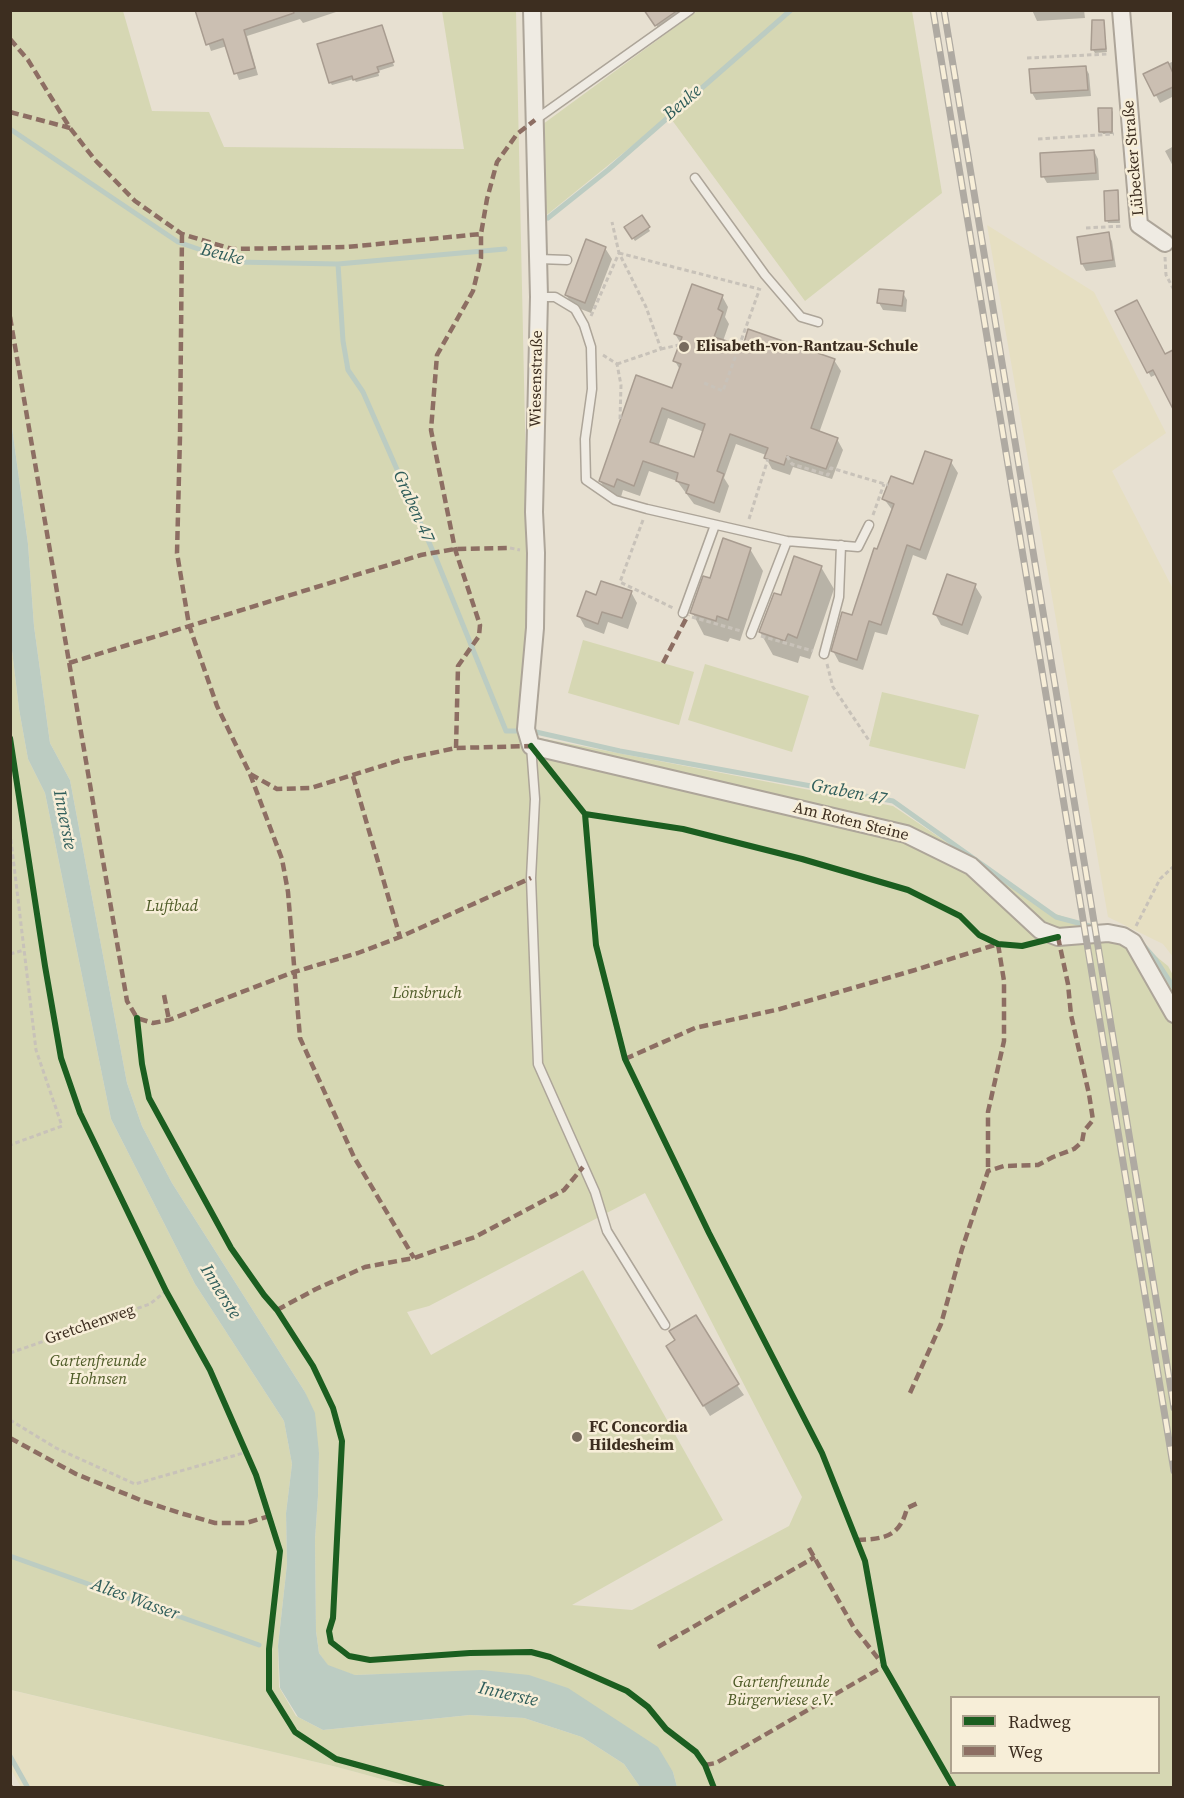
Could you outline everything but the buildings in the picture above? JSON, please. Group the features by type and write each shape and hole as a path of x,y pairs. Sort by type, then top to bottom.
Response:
{"street":[{"name":"Wiesenstraße","path":"531,10 540,259 534,512 535,628 526,729 531,746"},
{"name":"Lübecker Straße","path":"1121,10 1139,225 1165,243"},
{"name":"Am Roten Steine","path":"531,746 906,834 971,866 1040,930 1058,937 1108,933 1123,936 1133,942 1173,1014"}],"lane":[{"path":"535,120 690,10"},
{"path":"694,178 765,275 801,317 818,322"},
{"path":"540,259 567,260"},
{"path":"540,297 555,297 575,309 591,347 592,389 585,439 586,480 615,500 787,541 858,547 869,525"},
{"path":"682,613 715,525"},
{"path":"752,634 787,541"},
{"path":"824,654 838,597 842,545"},
{"path":"531,746 535,799 531,878 538,1064 595,1192 607,1231 664,1325"}],"path":[{"path":"1027,58 1125,53"},
{"path":"1038,139 1131,133"},
{"path":"612,222 619,253 646,307 661,350"},
{"path":"1086,228 1139,225"},
{"path":"1165,243 1166,275 1173,290"},
{"path":"619,253 760,289"},
{"path":"584,326 593,313 619,253"},
{"path":"704,383 723,391 765,275"},
{"path":"617,364 679,345"},
{"path":"591,347 617,364 621,385 620,420"},
{"path":"787,456 792,464 828,475 831,468 886,484 869,525"},
{"path":"745,532 768,459"},
{"path":"647,509 620,582 682,613 824,654 833,687 870,741"},
{"path":"10,832 36,1050 62,1126 10,1144"},
{"path":"1134,930 1160,879 1173,866"},
{"path":"10,954 24,950"},
{"path":"10,1420 56,1448 135,1484 247,1452"}],"shaded area":[{"path":"987,225 1094,292 1166,433 1112,471 1173,589 1173,957 1163,944 1108,917"},
{"path":"10,1690 337,1767 411,1787 21,1787 11,1770"}],"green space":[{"name":"Lönsbruch","path":"10,11 123,11 152,111 209,112 224,147 464,149 442,11 516,11 529,611 519,734 893,806 1050,912 1073,920 1126,932 1168,966 1174,977 1173,1787 677,1787 673,1772 416,1673 354,1675 328,1666 319,1653 316,1631 315,1540 319,1454 305,1392 172,1183 142,1126 127,1083 70,780 50,743 34,626 28,544 10,413","holes":["645,1193 802,1497 789,1526 632,1610 572,1605 723,1520 583,1270 431,1355 407,1312 429,1306"]},
{"path":"697,11 912,11 942,193 805,301 669,116 543,218 539,127"},
{"path":"583,640 694,672 679,725 568,693"},
{"name":"Gartenfreunde Hohnsen","path":"11,642 28,759 45,793 111,1119 195,1284 284,1421 292,1464 286,1513 287,1564 278,1646 279,1687 296,1716 323,1730 470,1715 524,1718 582,1737 624,1764 640,1787 411,1787 337,1767 11,1690"},
{"path":"705,664 809,696 792,752 688,720"},
{"path":"882,692 979,715 965,769 869,746"}],"water":[{"name":"Innerste","path":"10,413 28,544 34,626 50,743 70,780 127,1083 142,1126 172,1183 305,1392 315,1413 319,1453 315,1540 316,1631 319,1653 328,1665 355,1675 481,1670 529,1675 568,1688 658,1747 673,1772 677,1787 640,1787 624,1764 582,1737 524,1718 470,1715 323,1730 298,1717 280,1688 278,1646 287,1564 286,1513 292,1464 284,1421 195,1284 111,1119 45,793 28,759 19,709 11,642"}],"waterway":[{"name":"Beuke","path":"548,218 608,170 791,10"},
{"name":"Beuke","path":"10,129 178,242 236,262 338,264 505,249"},
{"name":"Graben 47","path":"338,264 343,341 348,370 363,392 435,556 506,731 522,731"},
{"name":"Graben 47","path":"536,732 620,751 893,801 1056,917 1097,928"},
{"name":"Graben 47","path":"1143,945 1174,988"},
{"name":"Altes Wasser","path":"10,1556 259,1645"},
{"name":"Altes Wasser","path":"10,1756 28,1788"}],"railway":[{"path":"933,10 1174,1471"},
{"path":"944,10 1174,1408"}],"marked path":[{"path":"10,39 28,60 70,128 95,160 135,201 182,234 232,249 347,247 481,234"},
{"path":"10,112 70,128"},
{"path":"456,748 458,666 479,636 480,625 455,549 431,430 437,355 473,291 481,258 481,234 487,199 497,162 517,134 535,120"},
{"path":"182,234 177,553 189,625 217,706 250,774 277,789 311,788 404,759 456,748 531,746 533,749"},
{"path":"10,317 127,1001 137,1018 153,1023 169,1020 294,972 358,953 400,937 531,878"},
{"path":"69,663 421,555 455,549 510,548"},
{"path":"663,663 688,615"},
{"path":"250,774 282,859 288,892 300,1038 354,1157 414,1258"},
{"path":"353,776 400,937"},
{"path":"910,1393 941,1324 962,1249 988,1171 1004,1166 1038,1165 1074,1149 1082,1142 1084,1131 1093,1120 1071,1015 1068,984 1058,937 1054,938"},
{"path":"625,1059 695,1028 780,1009 998,944 1004,981 1004,1041 988,1112 988,1171"},
{"path":"164,995 169,1020"},
{"path":"277,1310 365,1267 414,1258 475,1237 564,1190 583,1167"},
{"path":"10,1438 76,1474 180,1513 215,1523 246,1523 270,1516"},
{"path":"857,1540 875,1539 895,1531 904,1518 907,1508 918,1503"},
{"path":"809,1548 854,1628 881,1662"},
{"path":"658,1647 815,1557"},
{"path":"705,1765 716,1763 884,1666"}],"cycle path":[{"path":"10,738 61,1058 80,1113 166,1291 210,1370 256,1475 280,1551 269,1649 269,1690 295,1732 336,1759 442,1788"},
{"path":"531,746 585,814 596,945 625,1059 709,1233 822,1453 865,1561 884,1666 954,1788"},
{"path":"585,814 683,829 802,859 908,890 960,916 979,935 998,944 1022,946 1058,937"},
{"path":"137,1018 142,1064 149,1098 231,1248 277,1310 313,1366 333,1408 342,1441 333,1618 329,1631 331,1642 349,1656 370,1660 470,1653 531,1652 550,1657 627,1691 648,1707 666,1729 696,1752 705,1765 714,1788"}],"place":[{"name":"Elisabeth-von-Rantzau-Schule","path":"684,347"},
{"name":"FC Concordia Hildesheim","path":"577,1437"}],"park label":[{"name":"Luftbad","path":"172,907"},
{"name":"Gartenfreunde Bürgerwiese e.V.","path":"781,1692"}]}
